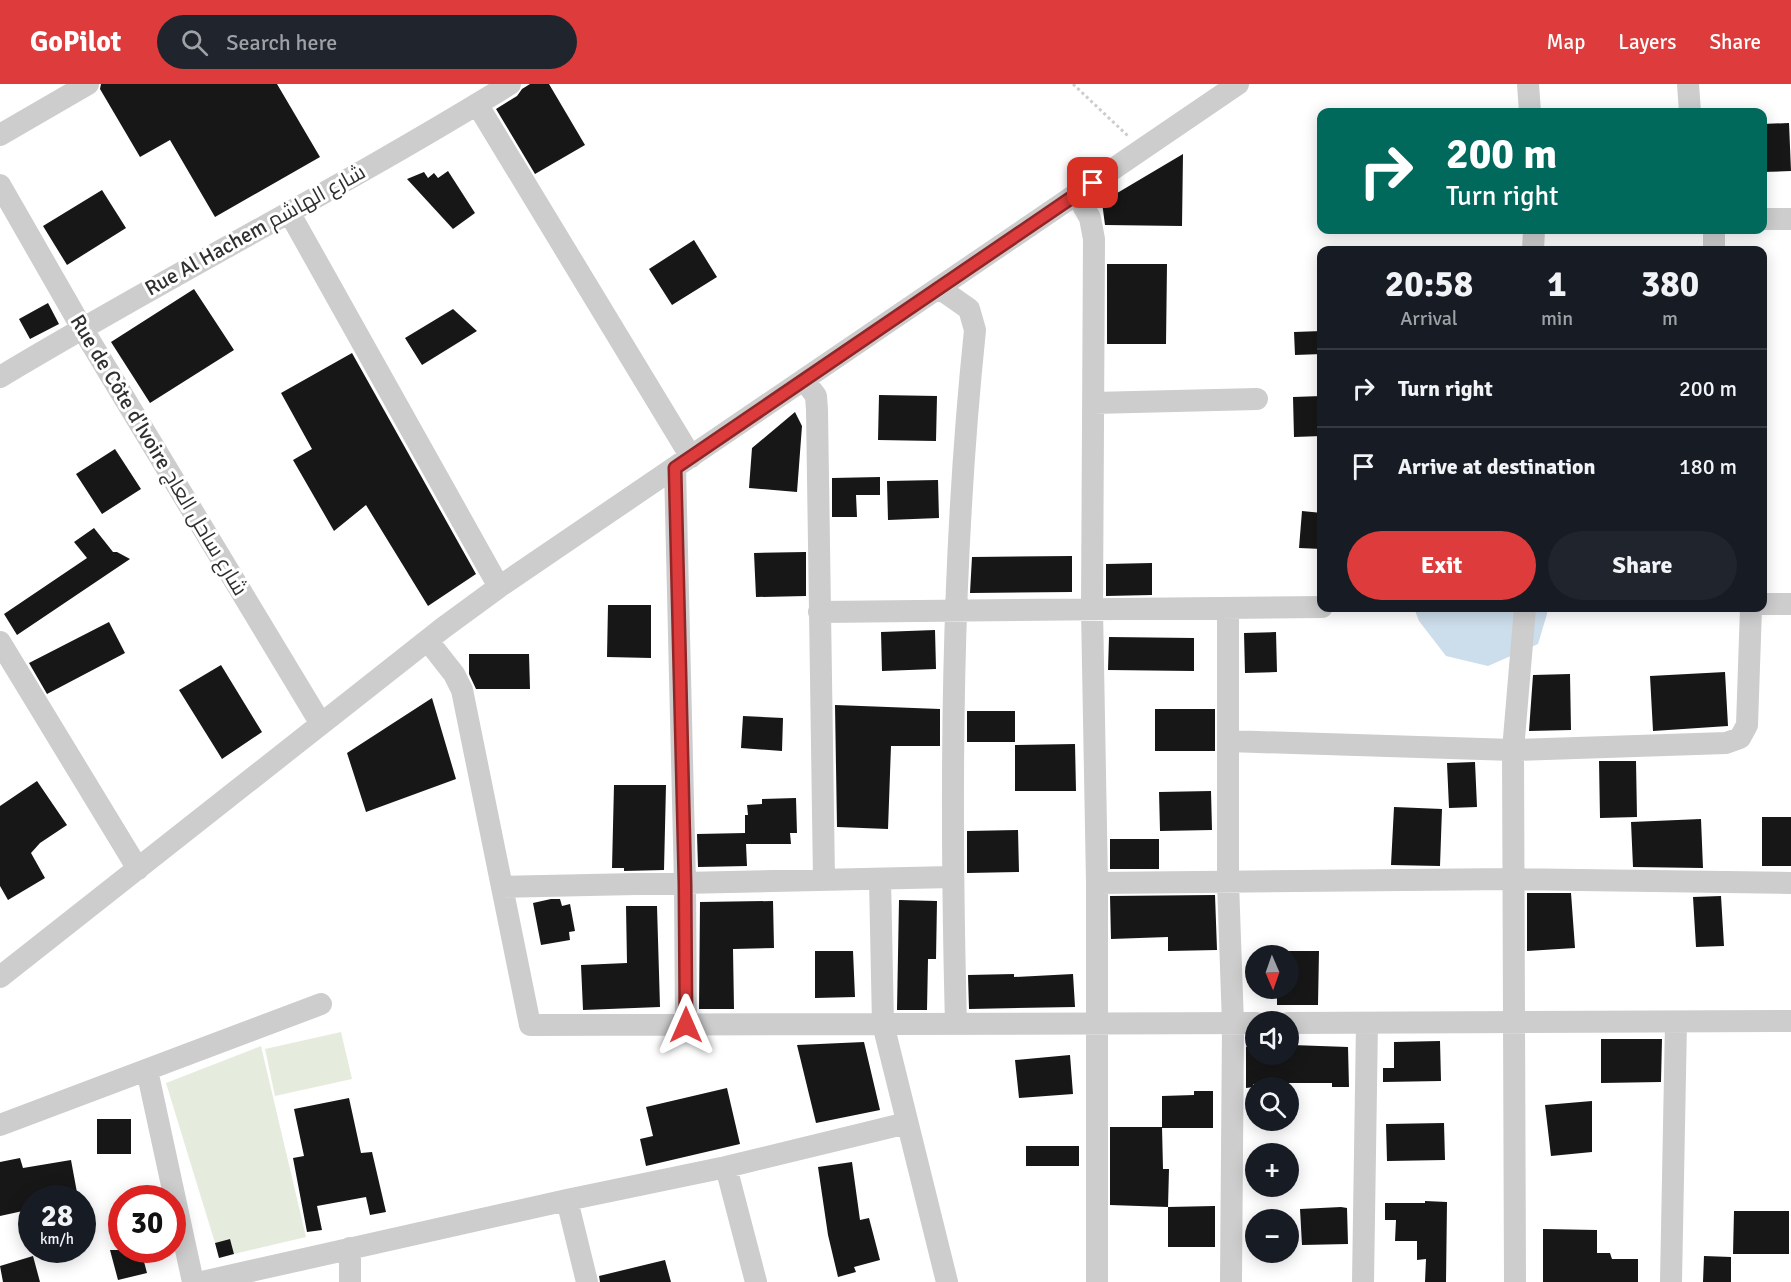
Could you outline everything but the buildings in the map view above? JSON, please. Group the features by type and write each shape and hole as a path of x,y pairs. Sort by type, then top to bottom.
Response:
{"street":[{"path":"0,135 88,84"},
{"name":"Rue Al Hachem شارع الهاشم","path":"0,377 510,84"},
{"path":"0,977 428,640 499,587 1238,84"},
{"path":"1528,84 1530,108"},
{"path":"1688,84 1690,108"},
{"path":"477,104 683,463 686,1025"},
{"name":"Rue de Côte d'Ivoire شارع ساحل العاج","path":"0,185 82,328 321,724"},
{"path":"1077,195 1090,218 1094,239 1092,609 1097,883 1097,1282"},
{"path":"289,212 499,587"},
{"path":"1767,219 1791,219"},
{"path":"939,288 969,309 975,330 955,611 952,878 956,1024"},
{"path":"804,380 816,396 817,410 824,880"},
{"path":"1093,403 1257,399"},
{"path":"1767,604 1791,604"},
{"path":"1228,608 1228,882 1233,1024 1231,1282"},
{"path":"819,612 1317,608"},
{"path":"1515,1282 1513,750 1525,612"},
{"path":"1228,741 1513,750 1726,743 1740,738 1748,725 1751,612"},
{"path":"428,640 454,674 462,690 530,1025 1245,1023"},
{"path":"0,642 138,869"},
{"path":"502,887 952,878"},
{"path":"880,879 883,1024 947,1282"},
{"path":"1097,883 1513,879 1791,883"},
{"path":"0,1125 321,1004"},
{"path":"1299,1023 1791,1021"},
{"path":"1671,1282 1676,1022"},
{"path":"1363,1282 1367,1023"},
{"path":"147,1070 193,1282"},
{"path":"202,1282 567,1200 726,1167 908,1122"},
{"path":"726,1167 756,1282"},
{"path":"567,1200 586,1282"},
{"path":"350,1282 351,1248"}],"path":[{"path":"1073,84 1142,150"}],"shaded area":[{"path":"341,1032 352,1079 275,1096 265,1049"},
{"path":"261,1046 306,1237 234,1254 230,1239 215,1243 166,1083"}],"water":[{"path":"1416,612 1547,612 1538,644 1488,666 1446,656 1419,621"}],"route":[{"path":"686,1025 675,468 1093,183"}]}
